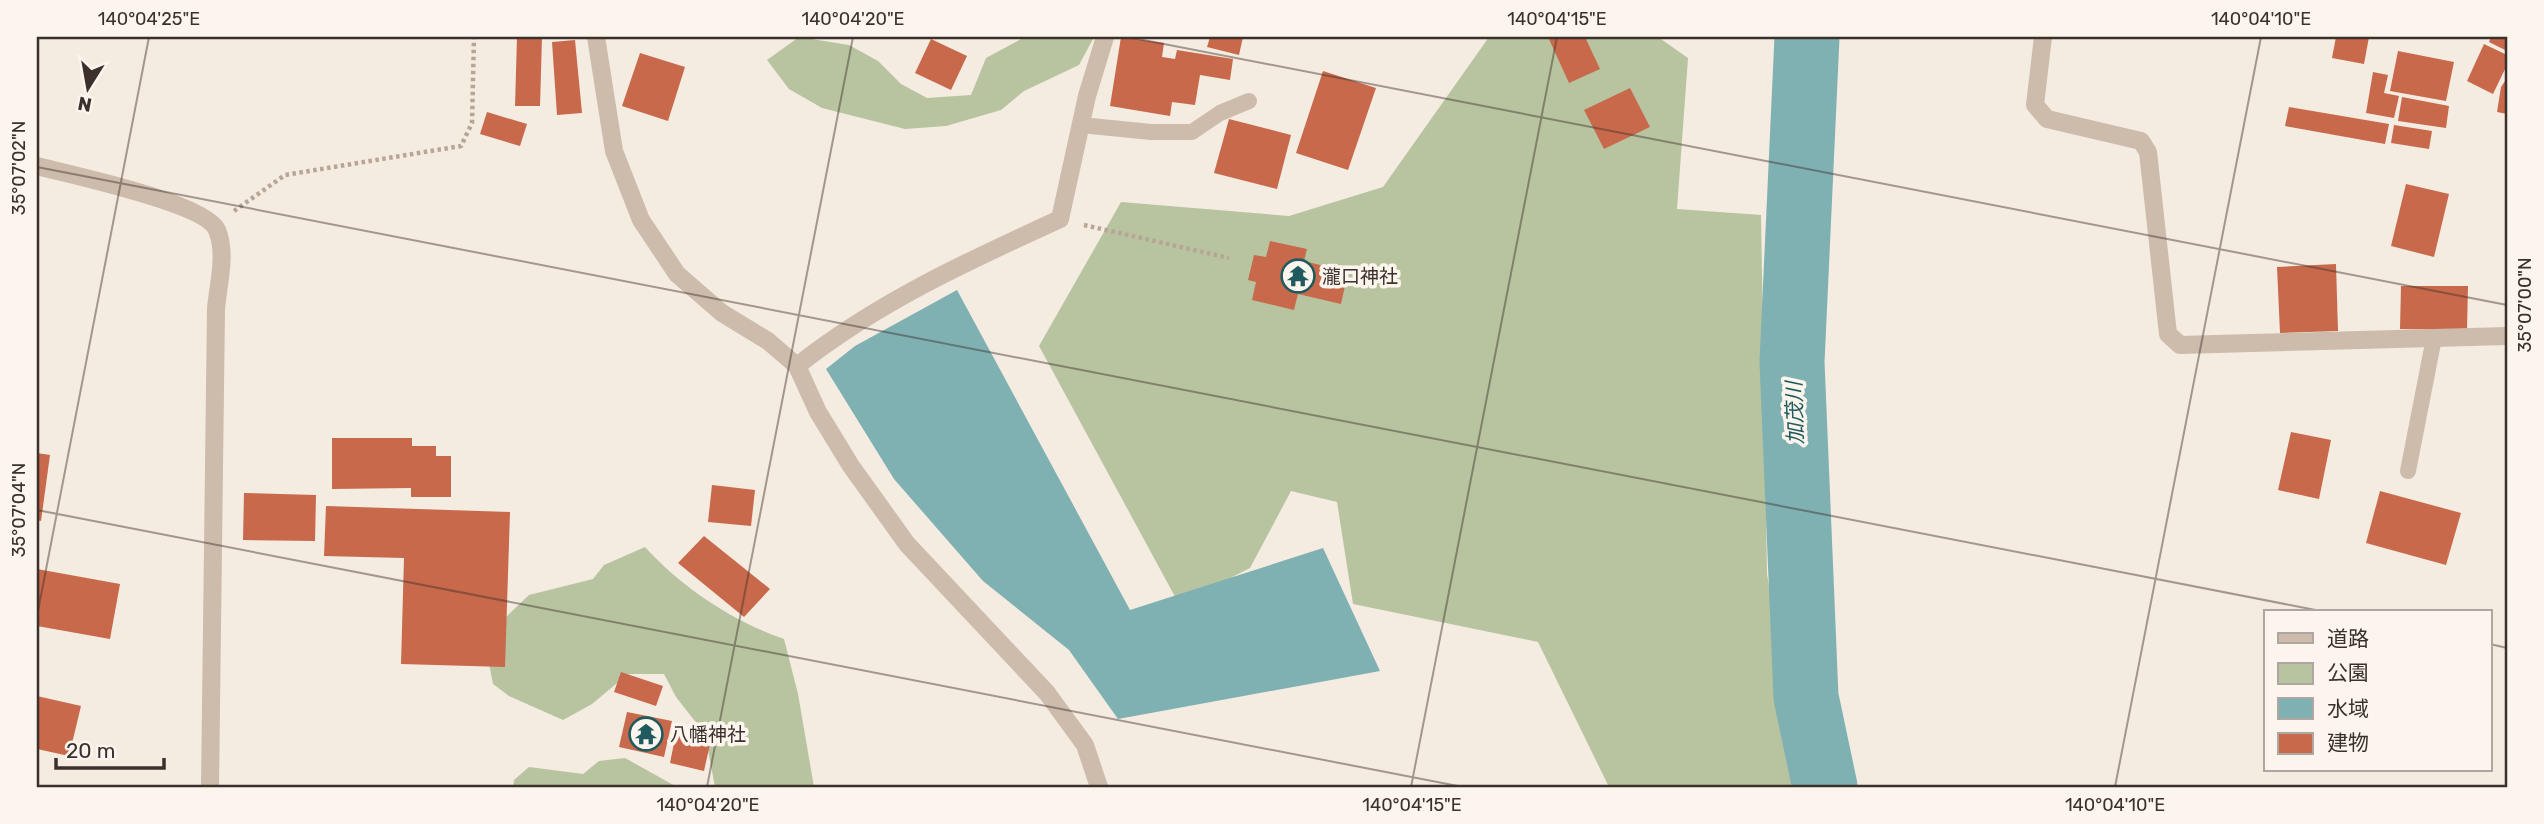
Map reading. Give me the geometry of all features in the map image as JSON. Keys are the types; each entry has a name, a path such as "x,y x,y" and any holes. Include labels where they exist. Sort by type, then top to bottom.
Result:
{"street":[{"path":"596,37 614,150 641,220 677,274 722,313 768,341 797,366 818,412 907,544 1047,693 1085,745 1099,787"},
{"path":"797,366 835,335 880,309 964,263 1060,219 1080,125 1105,37"},
{"path":"2043,37 2035,105 2047,119 2141,141 2148,152 2168,334 2180,345 2507,336"},
{"path":"37,166 130,188 205,217 216,226 222,246 216,309 210,787"}],"lane":[{"path":"1080,125 1151,132 1192,131 1220,113 1249,101"},
{"path":"2408,471 2434,338"}],"path":[{"path":"216,226 257,193 285,175 461,146 472,123 474,37"},
{"path":"1060,219 1228,258"}],"green space":[{"path":"799,37 849,45 878,61 901,84 927,98 971,95 986,58 1025,37 1094,37 1079,65 1024,91 1001,110 946,126 905,129 822,108 789,89 767,60"},
{"path":"1489,37 1658,37 1688,58 1677,209 1761,215 1767,574 1801,787 1609,787 1538,642 1353,604 1337,502 1291,491 1250,568 1179,604 1039,346 1121,202 1289,216 1383,187"},
{"path":"645,547 675,576 709,602 746,623 784,639 798,694 814,787 715,787 705,734 676,697 664,674 628,674 592,704 563,720 509,696 493,684 484,638 529,595 593,579 604,565"},
{"path":"625,758 677,787 513,787 514,780 529,767 583,774 599,761"}],"water":[{"path":"957,290 1130,610 1323,548 1380,671 1118,719 1069,650 983,581 894,479 826,369 855,346"}],"building":[{"path":"517,37 542,37 540,106 515,106"},
{"path":"1121,37 1164,43 1162,57 1175,59 1177,50 1233,59 1230,80 1200,75 1195,105 1172,102 1170,116 1110,106"},
{"path":"1210,37 1243,37 1239,55 1207,47"},
{"path":"1548,37 1585,37 1600,69 1569,83"},
{"path":"2336,37 2369,37 2364,64 2332,58"},
{"path":"2491,37 2507,37 2507,51 2489,42"},
{"path":"931,39 967,56 951,90 915,73"},
{"path":"575,40 582,113 557,115 552,42"},
{"path":"2484,44 2507,55 2507,65 2493,94 2467,81"},
{"path":"2398,51 2454,62 2446,101 2390,91"},
{"path":"640,53 685,67 668,121 622,106"},
{"path":"1323,71 1376,88 1348,170 1296,153"},
{"path":"2373,72 2388,75 2384,93 2399,96 2394,118 2366,113"},
{"path":"2507,78 2507,114 2497,112 2501,87"},
{"path":"1630,88 1650,127 1604,149 1584,110"},
{"path":"2402,97 2449,106 2446,128 2398,121"},
{"path":"2289,107 2389,124 2385,144 2285,126"},
{"path":"487,112 527,124 520,146 480,134"},
{"path":"1229,119 1291,135 1277,189 1214,173"},
{"path":"2394,125 2432,131 2429,149 2391,143"},
{"path":"2406,184 2449,194 2434,257 2391,246"},
{"name":"瀧口神社","path":"1270,241 1307,249 1304,261 1348,272 1341,304 1298,294 1294,310 1252,300 1256,282 1248,280 1254,255 1266,257"},
{"path":"2336,264 2338,331 2280,333 2277,267"},
{"path":"2401,286 2468,286 2467,330 2400,329"},
{"path":"2291,432 2331,440 2319,499 2278,490"},
{"path":"332,438 412,438 412,446 436,446 436,456 451,456 451,497 411,497 411,488 332,489"},
{"path":"37,453 50,455 41,521 37,520"},
{"path":"712,485 755,490 751,526 708,522"},
{"path":"2380,491 2461,513 2446,565 2366,543"},
{"path":"244,493 316,495 315,541 243,540"},
{"path":"326,506 510,512 505,667 401,664 404,558 324,556"},
{"path":"704,536 770,589 744,617 678,563"},
{"path":"37,569 120,584 110,639 37,626"},
{"path":"621,672 663,686 656,706 614,692"},
{"path":"37,696 81,706 69,756 37,749"},
{"name":"八幡神社","path":"627,712 672,721 664,757 619,747"},
{"path":"677,728 712,735 704,771 670,763"}],"waterway":[{"name":"加茂川","path":"1807,37 1792,362 1806,697 1825,787"}],"place":[{"name":"瀧口神社","path":"1298,276"},
{"name":"八幡神社","path":"646,734"}]}
